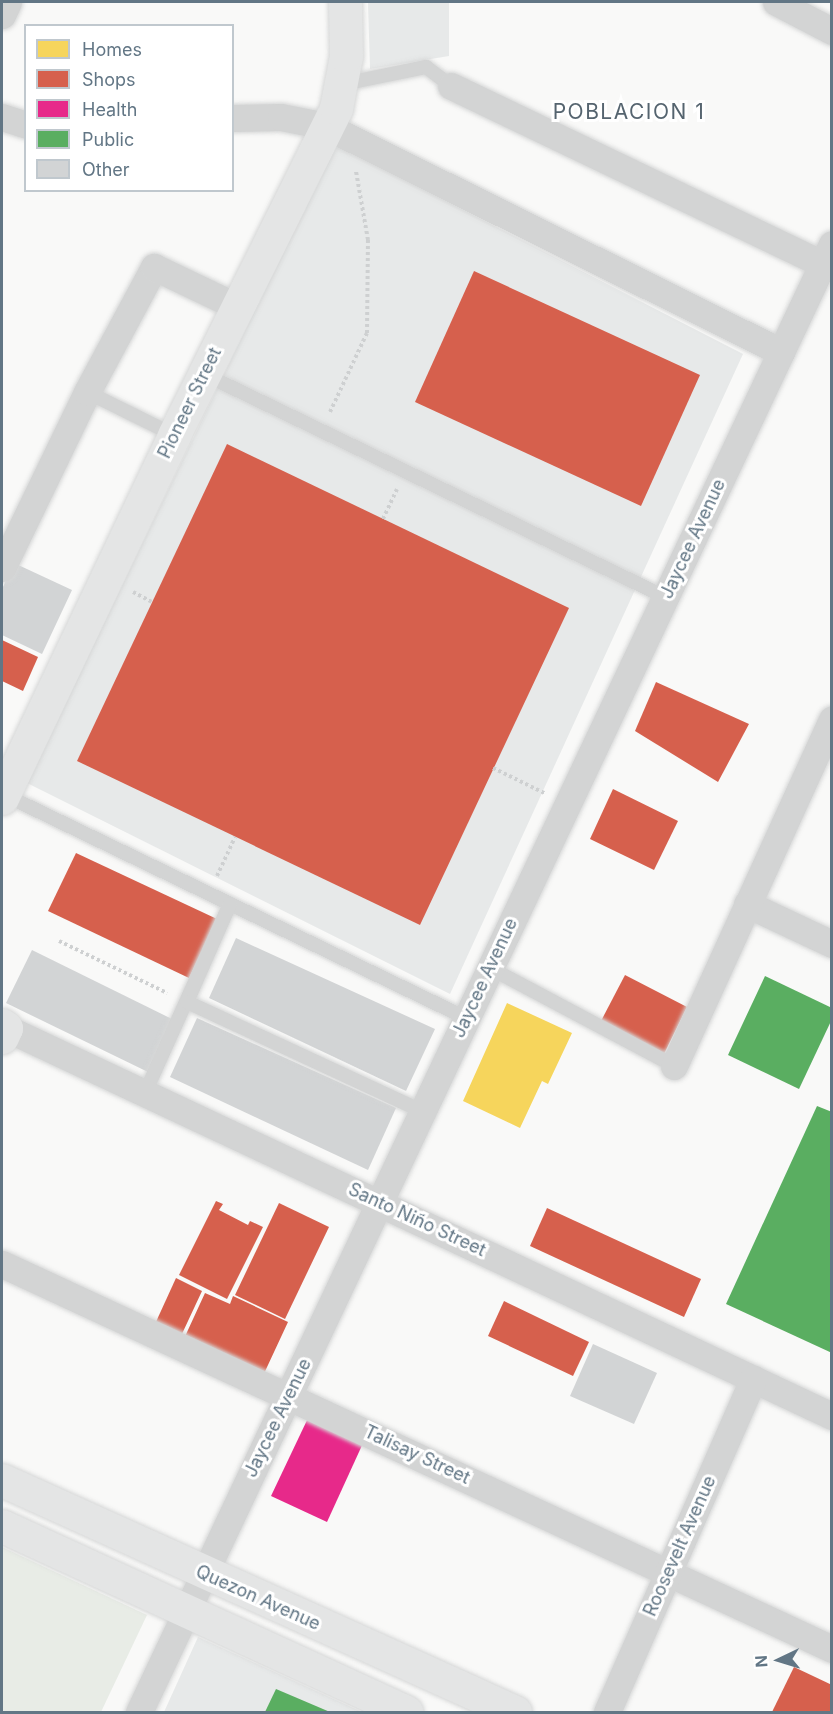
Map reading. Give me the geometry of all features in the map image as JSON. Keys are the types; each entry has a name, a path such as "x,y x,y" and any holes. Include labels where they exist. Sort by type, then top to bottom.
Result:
{"main road":[{"name":"Pioneer Street","path":"2,796 174,435 238,307 339,133 345,2"},
{"name":"Quezon Avenue","path":"2,1480 515,1713"},
{"path":"2,1526 187,1609 406,1713"}],"street":[{"path":"2,15 8,2"},
{"path":"776,2 831,31"},
{"path":"451,86 827,254"},
{"path":"2,117 24,124"},
{"path":"234,118 281,117 339,133 781,352"},
{"name":"Jaycee Avenue","path":"139,1713 203,1573 827,254"},
{"path":"2,568 87,392 154,267 238,307"},
{"path":"674,1066 831,719"},
{"path":"747,904 831,944"},
{"name":"Santo Niño Street","path":"3,1030 379,1202 831,1416"},
{"name":"Talisay Street","path":"2,1264 289,1395 831,1649"},
{"name":"Roosevelt Avenue","path":"607,1713 753,1379"}],"lane":[{"path":"343,84 426,67 451,86"},
{"path":"204,374 665,597"},
{"path":"87,392 174,435"},
{"path":"2,796 209,893 466,1018"},
{"path":"230,904 187,1002 422,1111"},
{"path":"145,1093 230,904"},
{"path":"490,968 674,1066"}],"path":[{"path":"320,431 367,333 368,240 339,133"},
{"path":"383,519 405,472"},
{"path":"493,768 567,804"},
{"path":"209,893 235,837"},
{"path":"59,941 187,1002"}],"shaded area":[{"path":"368,2 449,2 449,56 370,69"},
{"path":"335,144 743,354 450,994 27,783"},
{"path":"2,1547 147,1615 101,1712 2,1712"},
{"path":"198,1637 362,1712 164,1712"}],"building: Homes":[{"path":"507,1003 572,1033 548,1084 542,1081 520,1128 463,1101"}],"building: Shops":[{"path":"474,271 700,375 641,506 415,402"},
{"path":"227,444 569,608 420,925 77,761"},
{"path":"2,640 38,657 23,691 2,681"},
{"path":"656,682 749,724 718,782 635,731"},
{"path":"613,789 678,821 654,870 590,839"},
{"path":"76,853 217,919 189,978 48,911"},
{"path":"625,975 687,1007 664,1054 601,1021"},
{"path":"216,1201 223,1204 219,1210 248,1225 250,1221 263,1227 227,1299 179,1275"},
{"path":"279,1203 329,1227 285,1319 235,1295"},
{"path":"547,1208 701,1279 684,1317 530,1246"},
{"path":"176,1278 202,1291 181,1336 155,1324"},
{"path":"205,1293 230,1304 233,1296 288,1322 261,1380 182,1343"},
{"path":"504,1301 589,1342 573,1376 488,1336"},
{"path":"794,1667 832,1685 832,1712 772,1712"}],"building: Health":[{"path":"309,1416 364,1441 327,1522 271,1496"}],"building: Public":[{"path":"765,976 832,1008 832,1019 799,1089 728,1055"},
{"path":"817,1106 832,1112 832,1353 726,1304"},
{"path":"276,1689 330,1712 265,1712"}],"building: Other":[{"path":"14,563 72,590 42,654 2,635 2,589"},
{"path":"236,938 435,1029 406,1091 209,998"},
{"path":"32,950 174,1020 148,1072 6,1003"},
{"path":"197,1018 396,1108 368,1170 170,1077"},
{"path":"593,1344 657,1373 634,1424 570,1396"}],"district":[{"name":"POBLACION 1","path":"629,112"}]}
